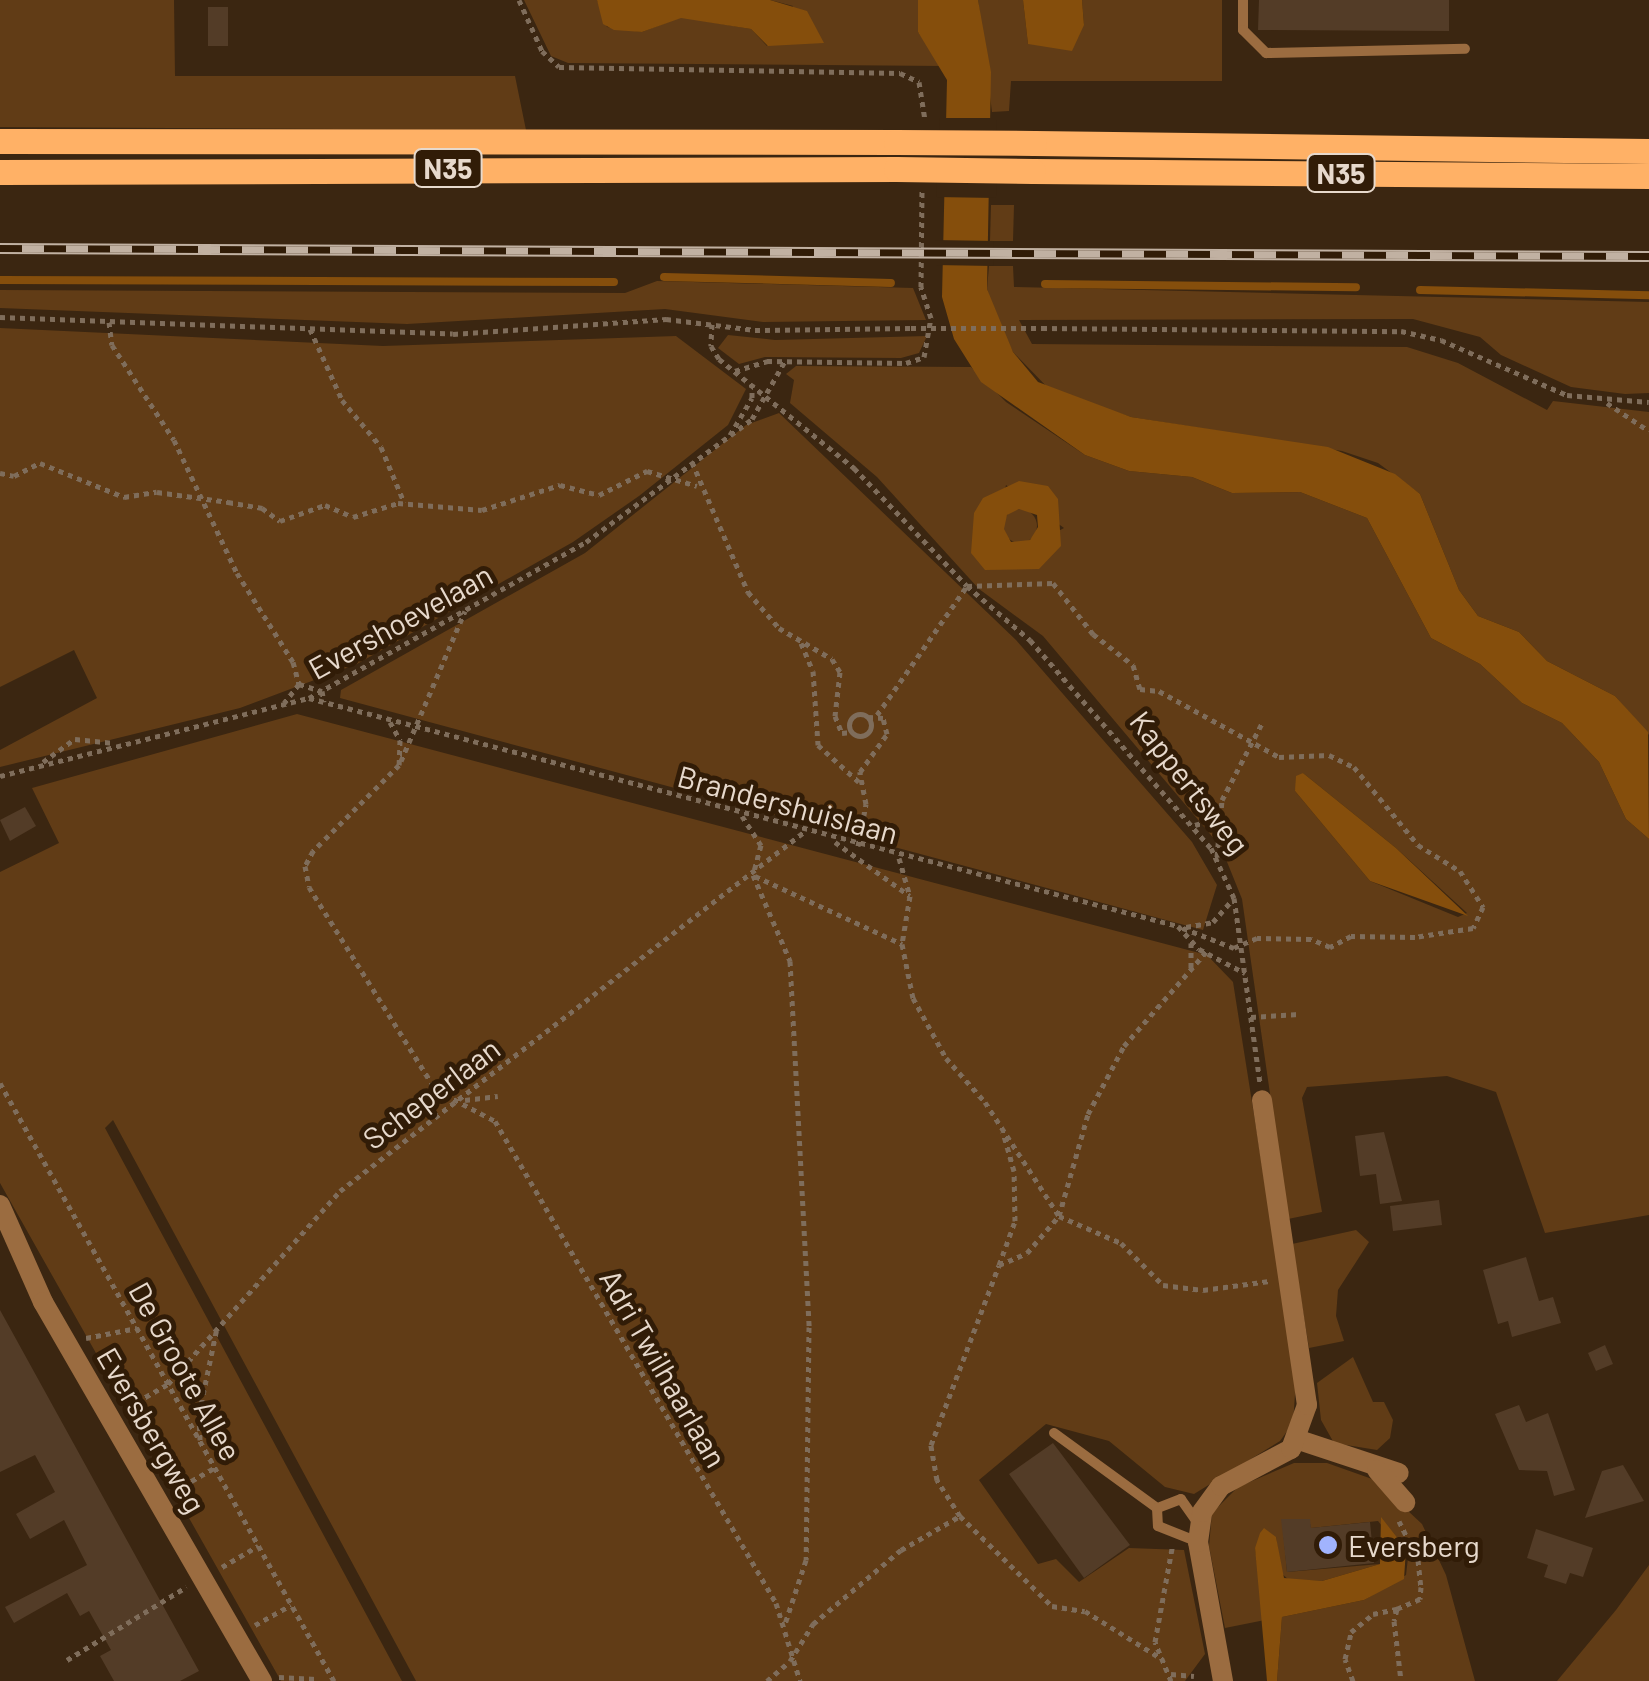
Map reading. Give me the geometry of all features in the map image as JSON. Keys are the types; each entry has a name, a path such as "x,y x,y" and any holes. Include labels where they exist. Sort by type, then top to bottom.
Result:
{"main road":[{"name":"N35","path":"0,141 896,142 1649,151"},
{"name":"N35","path":"0,172 896,169 1649,176"}],"street":[{"path":"1262,1100 1286,1278 1306,1381 1299,1440"},
{"name":"Eversbergweg","path":"0,1205 67,1342 260,1678"},
{"path":"1299,1440 1388,1472 1397,1505"},
{"path":"1222,1681 1192,1535 1221,1486 1299,1440"}],"lane":[{"path":"1243,0 1243,30 1266,53 1465,49"},
{"path":"1054,1433 1157,1508"},
{"path":"1157,1508 1181,1500 1192,1535"},
{"path":"1157,1508 1158,1526 1192,1535"}],"path":[{"path":"519,0 542,51 559,68 900,73 919,82 925,118"},
{"path":"735,371 786,360 906,363 924,357 931,318 921,287 922,202"},
{"path":"0,317 453,334 666,319 712,324 911,328 1401,332 1459,347 1538,386 1604,401 1649,402"},
{"path":"109,322 112,346 174,440 200,501 251,599 286,648 298,684"},
{"name":"Kappertsweg","path":"712,324 713,352 854,468 967,586 1054,664 1192,824 1218,860 1234,898 1262,1100"},
{"path":"310,329 342,400 381,447 398,498 405,502"},
{"path":"769,397 786,360"},
{"path":"730,435 752,398 752,384"},
{"name":"Evershoevelaan","path":"0,776 309,698 586,542 730,435 769,397"},
{"path":"1604,401 1649,431"},
{"path":"692,462 697,486 748,592 764,615 840,672 835,716 842,733 868,733 869,717"},
{"path":"0,473 14,476 40,463 124,497 157,492 262,508 280,521 326,505 354,517 405,502 482,510 560,485 600,495 638,472 674,477 697,486"},
{"path":"392,504 398,498"},
{"path":"851,732 853,716 877,715 967,586 1052,582 1093,634 1133,664 1140,689 1159,691 1250,739"},
{"name":"Adri Twilhaarlaan","path":"466,608 420,730 399,765 313,851 305,878 436,1090 495,1121 784,1624 790,1661 800,1681"},
{"path":"799,640 813,671 818,745 859,782"},
{"path":"298,684 322,691 326,704"},
{"path":"282,705 298,684"},
{"name":"Brandershuislaan","path":"309,698 833,840 1178,926 1234,948 1240,943 1311,939 1330,947 1351,936 1415,937 1473,928 1483,908 1460,872 1418,845 1354,768 1329,755 1279,757 1250,739"},
{"path":"858,846 866,804 859,782 862,767 886,740 885,722 877,715"},
{"path":"390,722 400,740 399,765"},
{"path":"1192,824 1210,825 1250,739 1262,724"},
{"path":"40,764 75,740 122,743"},
{"path":"1218,860 1219,812"},
{"path":"742,815 761,846 752,875 790,961 809,1326 806,1560 784,1624"},
{"name":"Scheperlaan","path":"112,1417 168,1384 222,1317 340,1190 804,832"},
{"path":"833,840 910,896"},
{"path":"897,856 907,870 910,896 902,944 913,998 946,1058 1001,1124 1059,1216 1121,1242 1163,1285 1203,1290 1286,1278"},
{"path":"752,875 902,944"},
{"path":"1178,926 1213,922 1234,898"},
{"path":"1178,926 1206,952 1245,973"},
{"path":"1188,936 1190,974"},
{"path":"999,1265 1027,1253 1059,1216 1094,1101 1129,1037 1206,952"},
{"path":"1251,1017 1299,1014"},
{"name":"De Groote Allee","path":"0,1084 334,1681"},
{"path":"457,1100 498,1096"},
{"path":"1001,1124 1014,1171 1015,1221 931,1446 937,1480 960,1516 1052,1606 1084,1611 1162,1659"},
{"path":"200,1442 209,1348 222,1317"},
{"path":"67,1342 136,1328"},
{"path":"158,1500 214,1468"},
{"path":"1354,1681 1346,1659 1351,1632 1374,1614 1420,1599 1420,1576 1397,1505"},
{"path":"767,1681 790,1661 806,1630 902,1550 960,1516"},
{"path":"1192,1535 1159,1594 1156,1642 1171,1678 1194,1676"},
{"path":"66,1660 258,1546"},
{"path":"235,1636 291,1605"},
{"path":"1397,1609 1393,1654 1400,1681"},
{"path":"260,1678 316,1680 329,1673"}],"shaded area":[{"path":"0,0 174,0 175,76 515,76 526,130 0,127"},
{"path":"524,0 597,0 607,27 642,32 681,17 751,29 767,46 793,6 770,0 918,0 918,32 944,66 568,63 551,56"},
{"path":"597,0 770,0 807,11 824,43 768,46 751,29 681,18 642,32 614,30 603,24"},
{"path":"918,0 978,0 991,72 987,289 1013,352 1038,382 1131,417 1328,447 1395,474 1420,494 1459,590 1478,616 1519,632 1547,661 1615,696 1648,732 1649,839 1626,819 1599,762 1562,723 1522,703 1480,664 1431,638 1367,518 1300,492 1232,493 1192,477 1129,471 1085,455 981,382 954,339 942,297 947,80 918,32"},
{"path":"978,0 1023,0 1028,44 1084,25 1082,0 1222,0 1222,81 1011,81 1009,111 992,112"},
{"path":"1023,0 1082,0 1084,25 1072,51 1028,44"},
{"path":"991,205 1014,205 1013,241 990,241"},
{"path":"989,266 1013,266 1014,287 1649,302 1649,393 1625,394 1571,387 1501,355 1480,337 1413,319 1019,320 1032,344 1407,347 1458,363 1547,410 1553,401 1649,412 1649,735 1615,696 1547,661 1519,632 1478,616 1459,590 1420,494 1378,463 1342,451 1131,417 1051,391 1013,352 996,321 987,289"},
{"path":"657,281 913,288 926,320 763,322 665,309 407,324 0,308 0,290 625,293"},
{"path":"0,328 383,346 676,336 746,389 728,425 639,496 573,542 357,664 240,708 0,767 0,750 97,698 74,650 0,687"},
{"path":"728,335 775,340 927,336 919,353 901,358 765,357 739,364 718,348"},
{"path":"796,366 971,367 1006,402 1085,455 1129,471 1192,477 1232,493 1300,492 1367,518 1431,638 1480,664 1522,703 1562,723 1599,762 1626,819 1649,839 1649,1215 1545,1233 1496,1092 1447,1076 1307,1087 1302,1098 1322,1212 1288,1219 1242,899 1221,847 1043,636 979,589 877,477 790,403 794,380 786,374","holes":["1006,485 1064,528 986,570","1303,773 1396,848 1467,913 1458,917 1370,881 1295,791"]},
{"path":"779,413 1016,640 1192,842 1217,885 1203,930 340,698 341,690 585,553 746,425"},
{"path":"1019,481 1048,486 1058,499 1061,546 1039,569 985,570 971,553 974,513 983,498","holes":["1019,509 1037,515 1038,527 1030,540 1011,542 1004,529 1007,515"]},
{"path":"1020,509 1032,514 1037,526 1032,538 1020,543 1008,538 1003,526 1008,514"},
{"path":"297,714 1207,955 1233,982 1296,1380 1293,1423 1280,1441 1194,1494 1165,1487 1109,1441 1046,1424 979,1480 1038,1564 1056,1559 1079,1582 1129,1548 1184,1550 1205,1654 1185,1681 416,1681 113,1120 105,1128 402,1681 281,1681 0,1183 0,872 59,843 32,788"},
{"path":"1303,773 1396,848 1468,916 1370,881 1295,791 1296,776"},
{"path":"1356,1230 1369,1242 1338,1290 1336,1316 1344,1341 1309,1348 1292,1244"},
{"path":"1353,1357 1373,1402 1384,1402 1393,1420 1390,1438 1377,1450 1334,1443 1321,1420 1317,1383"},
{"path":"1294,1463 1327,1463 1375,1480 1422,1524 1446,1575 1475,1681 1277,1681 1282,1617 1364,1600 1406,1575 1408,1558 1378,1521 1311,1528 1309,1519 1282,1519 1287,1572 1380,1564 1322,1581 1289,1580 1281,1573 1276,1537 1255,1548 1265,1620 1225,1628 1209,1546 1212,1513 1238,1487"},
{"path":"1381,1517 1406,1549 1404,1579 1364,1600 1282,1617 1277,1681 1267,1681 1255,1548 1260,1533 1264,1528 1276,1537 1284,1578 1322,1581 1380,1564"},
{"path":"1649,1565 1649,1681 1557,1681 1616,1610"}],"pier":[{"path":"940,118 997,118 996,198 936,197"},
{"path":"935,240 994,241 993,266 935,265"}],"building":[{"path":"1259,0 1449,0 1449,31 1258,30"},
{"path":"208,7 228,7 228,46 208,46"},
{"path":"25,807 36,826 10,841 0,820"},
{"path":"1384,1132 1402,1201 1380,1204 1376,1174 1360,1176 1355,1136"},
{"path":"1439,1200 1442,1225 1393,1231 1390,1206"},
{"path":"1526,1257 1539,1301 1553,1297 1561,1323 1512,1337 1508,1321 1498,1324 1483,1270"},
{"path":"0,1310 199,1671 180,1681 114,1681 100,1656 111,1650 89,1611 80,1616 67,1593 14,1623 5,1607 87,1565 64,1520 30,1539 16,1514 55,1492 35,1455 0,1472"},
{"path":"1605,1345 1613,1364 1596,1371 1588,1353"},
{"path":"1519,1405 1526,1422 1548,1413 1575,1490 1554,1496 1547,1471 1519,1470 1495,1414"},
{"path":"1053,1443 1130,1545 1084,1578 1009,1474"},
{"path":"1623,1465 1644,1501 1585,1518 1602,1471"},
{"name":"Eversberg","path":"1281,1519 1310,1519 1311,1528 1370,1522 1374,1563 1287,1572"},
{"path":"1536,1529 1593,1548 1583,1577 1570,1573 1566,1584 1544,1577 1548,1565 1527,1558"}],"waterway":[{"path":"664,277 891,283"},
{"path":"0,280 614,282"},
{"path":"1045,284 1356,287"},
{"path":"1420,290 1649,295"}],"railway":[{"path":"0,248 1649,256"}],"place":[{"name":"Eversberg","path":"1328,1545"}]}
